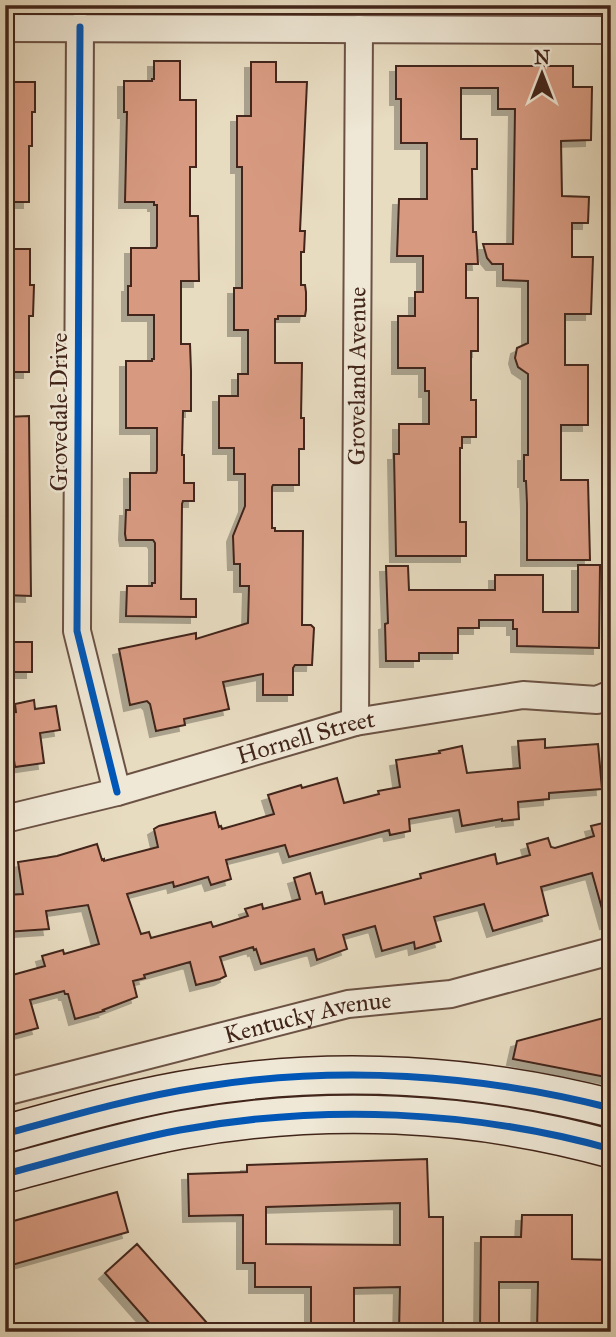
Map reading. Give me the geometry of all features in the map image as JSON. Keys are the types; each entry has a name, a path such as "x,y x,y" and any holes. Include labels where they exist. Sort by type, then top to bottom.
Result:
{"main road":[{"path":"5,1134 163,1093 283,1077 427,1077 503,1086 611,1108"},
{"path":"5,1174 180,1130 268,1118 306,1116 402,1115 481,1123 547,1133 611,1149"}],"street":[{"name":"Grovedale Drive","path":"80,27 77,631 117,792"},
{"path":"5,28 611,30"},
{"name":"Groveland Avenue","path":"355,722 359,29"},
{"name":"Hornell Street","path":"5,819 117,792 355,722 523,695 597,700 611,694"},
{"name":"Kentucky Avenue","path":"5,1093 348,1004 452,994 611,951"}],"building":[{"path":"154,61 180,61 180,100 196,100 196,167 190,167 190,216 198,216 199,281 181,281 181,344 190,344 191,371 191,411 183,411 182,455 184,483 194,483 194,501 183,501 182,504 181,599 196,599 196,617 126,616 127,586 152,586 152,583 155,583 155,543 153,540 126,540 125,534 126,510 130,510 130,473 156,473 157,470 157,428 126,428 126,361 154,359 154,315 128,315 128,286 131,286 131,248 157,246 157,205 154,205 154,202 125,202 127,112 124,112 124,81 152,81"},
{"path":"251,62 276,62 276,82 307,82 300,231 305,231 304,252 301,252 301,285 305,285 306,310 305,316 278,316 278,319 275,319 275,363 302,363 301,418 304,418 304,449 299,449 299,485 272,487 272,528 275,528 275,531 303,531 302,625 311,625 314,628 312,665 295,665 293,668 293,695 263,695 263,674 223,682 229,709 184,719 185,725 156,731 147,701 130,705 119,649 196,633 196,639 248,623 249,586 240,586 240,564 234,564 233,536 245,506 245,474 234,474 234,448 219,448 219,396 238,396 238,374 248,374 248,330 234,330 234,288 242,288 242,167 237,167 237,116 251,116"},
{"path":"396,66 573,66 573,87 592,87 591,140 561,141 562,196 589,197 588,223 572,223 572,257 593,257 591,314 565,314 565,365 588,365 588,425 561,425 561,480 588,480 590,560 527,560 524,455 528,455 528,374 518,367 515,358 517,348 528,343 528,281 503,280 503,264 492,264 483,244 513,244 515,109 498,109 498,88 461,88 461,139 477,139 477,169 472,169 473,232 476,232 478,264 466,264 466,298 478,298 478,351 471,351 471,400 476,400 476,437 462,437 460,448 460,522 466,522 466,556 396,556 394,454 399,454 399,424 429,424 429,391 425,391 425,368 398,368 398,316 415,316 415,292 423,292 423,256 397,256 399,199 427,199 427,143 401,143 401,99 396,99"},
{"path":"5,82 35,82 32,146 29,146 29,202 5,202"},
{"path":"5,249 30,249 30,285 34,285 33,316 29,316 29,372 5,372"},
{"path":"29,416 31,596 5,595 5,417"},
{"path":"578,565 600,565 599,648 517,646 517,629 513,629 513,620 479,620 479,628 458,628 458,653 419,653 419,661 386,661 386,566 408,566 409,590 495,590 495,575 543,575 543,612 578,612"},
{"path":"5,642 32,642 32,672 5,672"},
{"path":"34,700 35,709 56,706 60,730 40,733 44,763 15,767 7,713 16,712 15,704"},
{"path":"545,739 545,748 598,744 602,789 549,793 549,799 518,802 519,819 462,826 459,810 409,819 410,831 390,835 389,830 289,857 285,845 226,860 231,879 211,885 208,877 174,887 173,882 127,894 141,934 149,932 151,938 211,922 213,927 248,916 245,909 262,904 263,909 300,899 294,878 310,873 316,894 322,892 325,904 421,878 420,874 495,854 497,864 530,855 527,844 548,838 551,847 555,848 594,836 591,826 611,821 611,922 606,923 592,873 541,887 548,915 493,931 484,904 434,917 441,941 415,949 414,942 382,951 375,926 343,935 347,949 317,960 314,949 261,964 253,947 220,957 226,976 220,979 196,985 190,962 144,975 145,978 133,981 137,997 104,1011 75,1019 68,994 64,991 30,1000 38,1028 5,1037 5,977 45,966 42,956 63,950 64,954 99,944 88,905 46,911 49,929 5,932 5,895 23,894 18,862 57,856 97,844 104,861 158,847 154,829 159,826 215,812 222,829 274,814 268,795 337,778 344,803 379,794 378,791 400,787 396,760 440,753 439,751 462,746 467,773 520,768 518,741"},
{"path":"611,1016 611,1078 513,1059 517,1041"},
{"path":"427,1159 429,1217 443,1217 443,1332 399,1332 400,1287 354,1288 354,1332 311,1332 311,1287 255,1287 255,1263 243,1263 243,1215 189,1216 188,1174 247,1172 247,1165","holes":["400,1203 400,1245 266,1244 266,1207"]},
{"path":"117,1192 128,1232 5,1267 5,1235 13,1233 10,1222"},
{"path":"522,1215 572,1215 572,1259 611,1260 611,1332 537,1332 538,1282 499,1282 499,1332 480,1332 481,1237 521,1237"},
{"path":"137,1244 215,1332 157,1332 105,1273"}],"cycle path":[{"path":"80,27 77,631 117,792"},
{"path":"5,1134 103,1107 176,1091 304,1076 407,1076 459,1081 561,1096 611,1108"},
{"path":"5,1174 180,1130 233,1122 342,1114 451,1119 505,1126 611,1149"}]}
